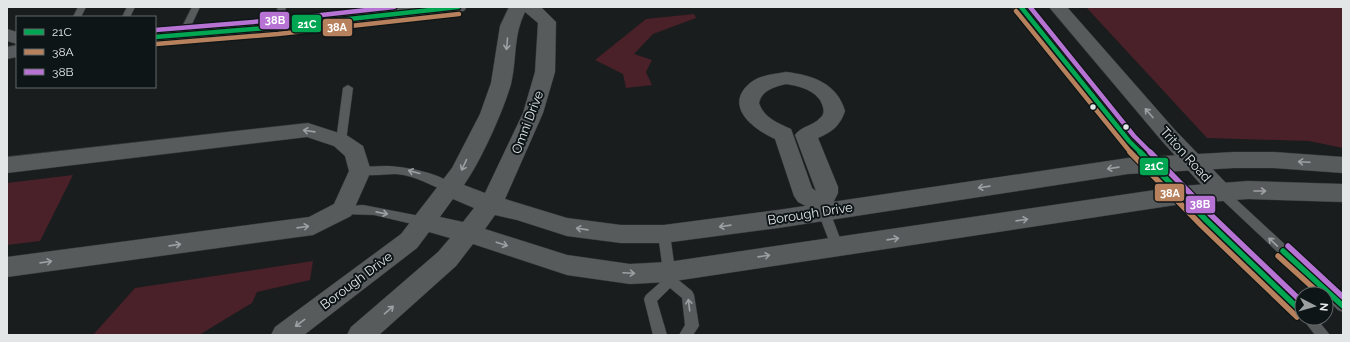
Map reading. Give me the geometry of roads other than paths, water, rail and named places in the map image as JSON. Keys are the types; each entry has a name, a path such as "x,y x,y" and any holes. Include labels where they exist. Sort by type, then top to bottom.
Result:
{"street":[{"path":"156,37 277,27 458,7"},
{"path":"518,7 509,26 501,83 490,114 460,173 436,206 468,233 568,265 630,274 669,277 837,246 1182,195 1255,190 1343,193"},
{"name":"Omni Drive","path":"468,233 490,205 503,181 534,113 545,72 547,22 530,7"},
{"path":"1021,7 1124,135 1182,195"},
{"name":"Triton Road","path":"1058,7 1221,192"},
{"path":"786,78 806,81 825,91 831,99 834,107 833,115 829,122 822,129 806,135 827,187 827,193 822,208 806,196 802,190 784,134 770,130 759,123 751,112 749,105 754,91 768,80 786,78"},
{"path":"7,165 308,130 341,141 355,152 360,171 343,210 313,226 7,267"},
{"name":"Borough Drive","path":"284,335 409,241 436,206 490,205 518,211 567,227 621,234 664,234 822,208 1128,166 1274,160 1343,165"},
{"path":"360,335 447,259 468,233"}],"lane":[{"path":"77,16 82,7"},
{"path":"126,16 131,7"},
{"path":"183,35 196,7"},
{"path":"277,27 282,7"},
{"path":"341,141 348,88"},
{"path":"343,210 436,206 430,177 409,171 360,171"},
{"name":"Triton Road","path":"1221,192 1343,306"},
{"path":"1182,195 1294,304"},
{"path":"822,208 837,246"},
{"path":"664,234 669,277 688,295 692,326 686,335"},
{"path":"660,335 650,299 669,277"},
{"path":"1315,326 1323,335"},
{"path":"1318,326 1328,335"}]}
